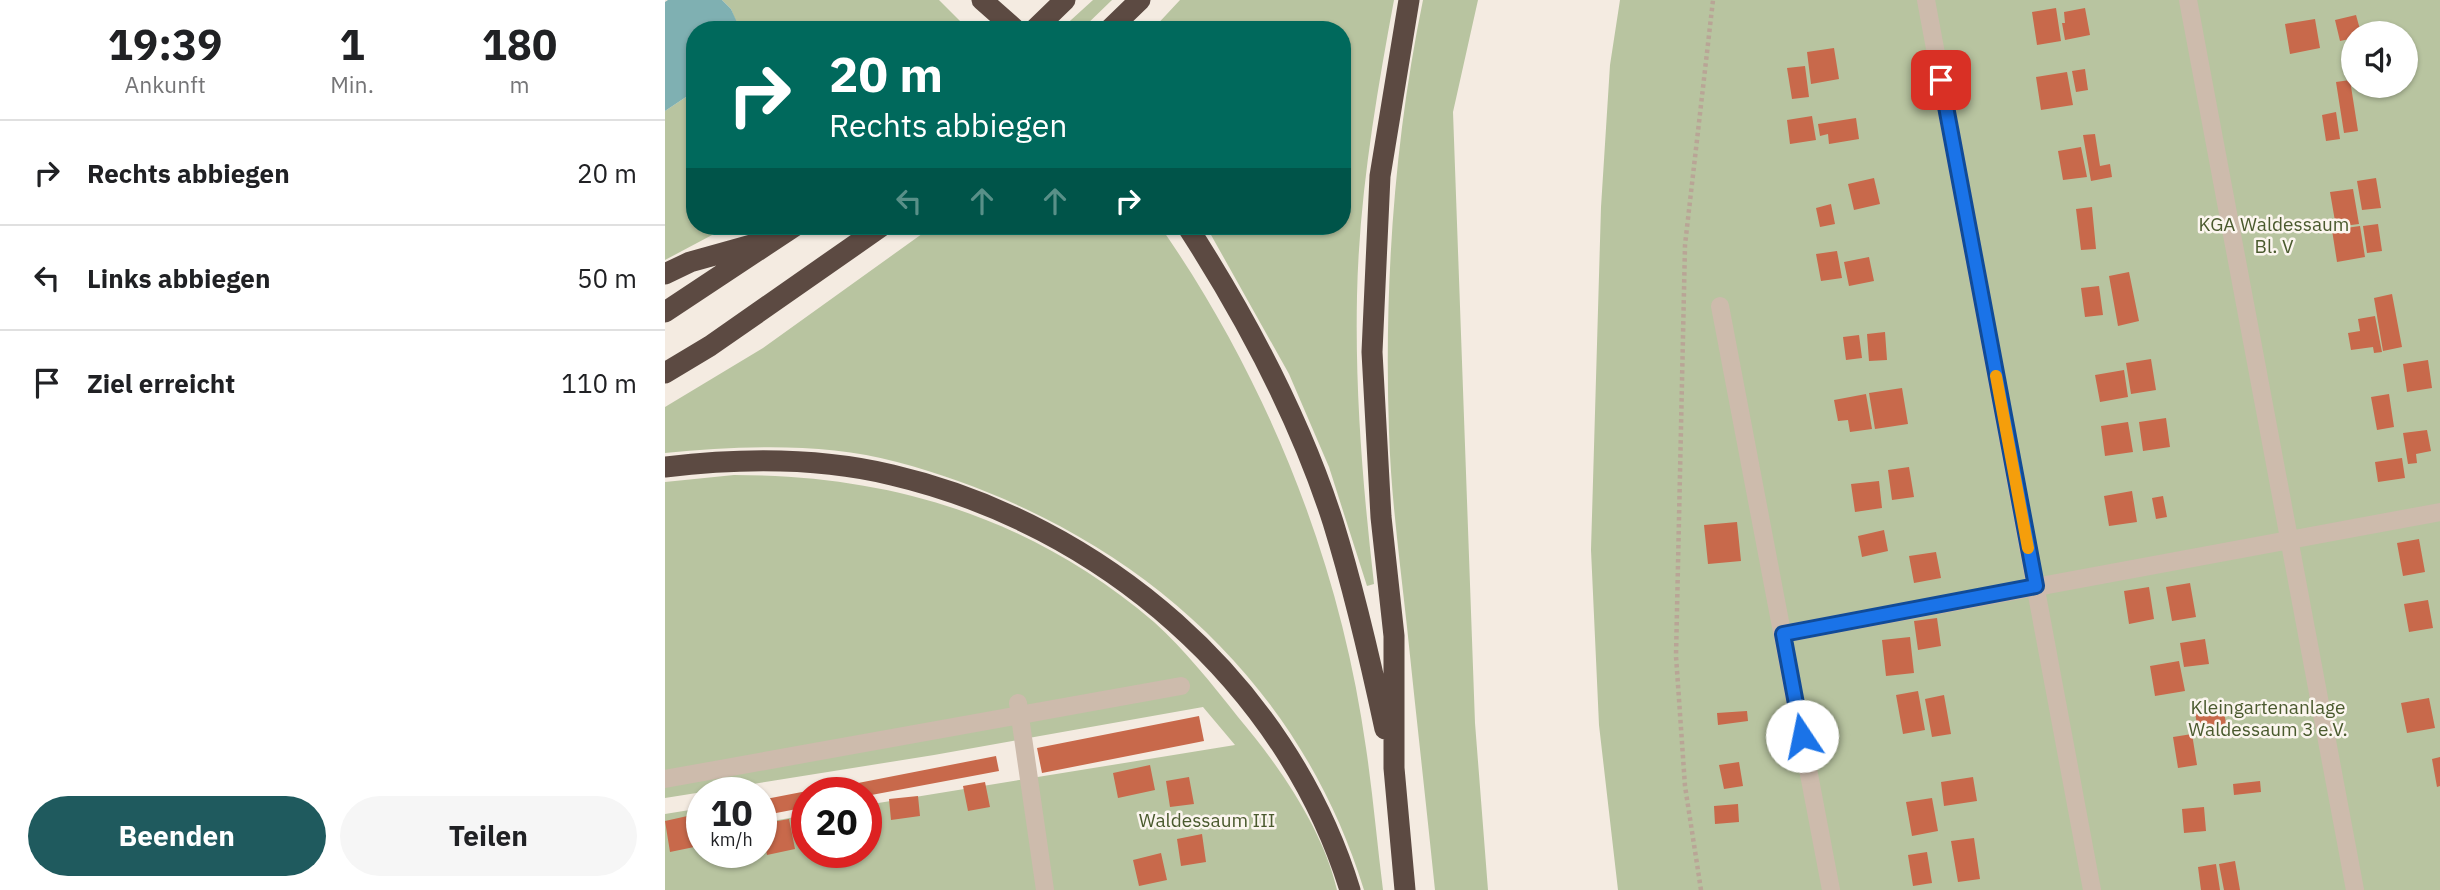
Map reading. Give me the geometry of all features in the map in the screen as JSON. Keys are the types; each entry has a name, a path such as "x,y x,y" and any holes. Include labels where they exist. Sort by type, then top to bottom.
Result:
{"highway":[{"path":"982,0 1006,21"},
{"path":"1043,21 1065,0"},
{"path":"1118,21 1140,0"},
{"path":"1405,890 1394,768 1394,636 1376,454 1372,352 1380,176 1409,0"},
{"path":"665,312 782,235"},
{"path":"665,373 721,338 869,235"},
{"path":"1192,235 1256,339 1311,462 1333,522 1363,630 1394,768"},
{"path":"665,274 690,262 777,238"},
{"path":"665,467 709,462 767,461 830,464 890,474 948,490 1012,516 1073,547 1122,579 1170,617 1210,656 1248,700 1280,744 1307,790 1342,866 1350,890"}],"lane":[{"path":"1926,0 2092,890"},
{"path":"2188,0 2355,890"},
{"path":"1720,306 1831,890"},
{"path":"1783,634 2440,512"},
{"path":"665,779 1019,710 1181,686"},
{"path":"1019,710 1045,890"}],"path":[{"path":"1700,890 1685,786 1676,656 1685,245 1713,0"}],"green space":[{"path":"722,0 939,0 960,21 736,21 731,9"},
{"path":"1093,0 1112,0 1090,21 1070,21"},
{"path":"1180,0 1394,0 1375,110 1358,259 1357,368 1366,512 1374,584 1367,586 1329,467 1289,374 1211,235 1351,235 1351,21 1160,21"},
{"path":"1423,0 1478,0 1453,112 1475,723 1488,890 1435,890 1392,481 1388,324 1393,215 1405,107"},
{"path":"1620,0 2440,0 2440,890 1618,890 1599,725 1591,550 1601,207 1610,65"},
{"path":"686,97 686,235 712,235 665,260 665,111"},
{"path":"920,235 1166,235 1234,346 1293,475 1318,541 1354,678 1383,890 1364,890 1333,810 1293,738 1244,673 1187,615 1124,565 1053,523 977,488 897,462 840,451 782,447 665,453 665,407 763,348"},
{"name":"Waldessaum III","path":"734,475 850,483 905,494 958,510 1009,530 1059,555 1107,586 1154,622 1208,680 1268,755 1297,798 1321,844 1337,890 665,890 665,814 686,811 686,868 777,868 777,820 791,818 791,868 882,868 882,802 1235,745 1203,707 777,780 777,777 686,777 686,795 665,798 665,482"}],"water":[{"path":"722,0 731,9 736,21 686,21 686,97 665,111 665,2"}],"building":[{"path":"2056,8 2061,41 2037,45 2032,12"},
{"path":"2085,8 2090,35 2065,40 2062,23 2065,23 2064,12"},
{"path":"2356,15 2358,21 2341,21 2340,41 2335,20"},
{"path":"2315,19 2320,48 2290,54 2285,24"},
{"path":"1834,48 1839,79 1811,84 1807,52"},
{"path":"1805,66 1809,97 1792,99 1787,68"},
{"path":"2085,69 2088,90 2076,92 2072,71"},
{"path":"2067,72 2073,105 2041,110 2036,77"},
{"path":"2341,81 2341,98 2353,98 2358,131 2344,133 2336,82"},
{"path":"2336,112 2340,139 2326,141 2322,115"},
{"path":"1812,116 1816,140 1790,144 1787,120"},
{"path":"1856,118 1859,139 1829,144 1828,134 1820,136 1818,124"},
{"path":"2095,134 2100,166 2110,164 2112,177 2091,181 2083,135"},
{"path":"2081,147 2087,177 2063,180 2058,151"},
{"path":"1874,178 1880,204 1854,210 1848,184"},
{"path":"2376,178 2381,208 2362,210 2357,181"},
{"path":"2353,189 2359,224 2336,227 2330,192"},
{"path":"1831,204 1835,224 1820,227 1816,208"},
{"path":"2092,207 2096,249 2081,250 2076,209"},
{"path":"2378,224 2382,251 2367,253 2363,226"},
{"path":"2360,226 2365,257 2337,262 2332,230"},
{"path":"1837,251 1842,278 1821,281 1816,254"},
{"path":"1869,257 1874,281 1849,286 1844,262"},
{"path":"2129,272 2139,321 2118,326 2109,276"},
{"path":"2099,286 2103,315 2085,317 2081,288"},
{"path":"2392,294 2402,347 2383,351 2374,298"},
{"path":"2375,316 2382,352 2374,353 2373,347 2351,350 2348,333 2360,331 2358,319"},
{"path":"1885,332 1887,360 1869,361 1867,334"},
{"path":"1859,335 1862,358 1846,360 1843,337"},
{"path":"2151,359 2156,390 2131,394 2126,363"},
{"path":"2428,360 2432,388 2407,392 2403,364"},
{"path":"2124,370 2128,397 2100,402 2095,375"},
{"path":"1902,388 1908,424 1875,429 1869,393"},
{"path":"1866,394 1872,429 1850,432 1848,420 1838,421 1834,400"},
{"path":"2389,394 2394,427 2377,430 2371,397"},
{"path":"2166,418 2170,447 2143,451 2139,422"},
{"path":"2128,422 2133,452 2105,456 2101,426"},
{"path":"2427,430 2431,451 2416,454 2417,463 2408,464 2403,433"},
{"path":"2402,458 2405,478 2378,482 2375,462"},
{"path":"1909,467 1914,497 1892,500 1888,470"},
{"path":"1879,481 1882,508 1855,512 1851,484"},
{"path":"2132,491 2137,522 2109,526 2104,496"},
{"path":"2163,496 2167,517 2156,519 2152,498"},
{"path":"1737,522 1741,561 1708,564 1704,525"},
{"path":"1884,530 1888,551 1862,557 1858,536"},
{"path":"2419,539 2425,572 2403,576 2397,543"},
{"path":"1936,552 1941,578 1914,583 1909,556"},
{"path":"2190,583 2196,617 2172,621 2166,587"},
{"path":"2149,587 2154,619 2129,624 2124,591"},
{"path":"2428,600 2433,628 2409,632 2404,604"},
{"path":"1937,618 1941,646 1918,650 1914,621"},
{"path":"1910,637 1914,673 1886,676 1882,640"},
{"path":"2205,639 2209,664 2184,667 2180,643"},
{"path":"2179,661 2185,691 2155,696 2150,666"},
{"path":"1918,691 1925,730 1903,734 1896,695"},
{"path":"1944,695 1951,734 1932,737 1925,699"},
{"path":"2429,698 2435,728 2407,733 2401,703"},
{"path":"2223,707 2228,734 2199,738 2195,712"},
{"path":"1747,711 1748,721 1718,725 1717,713"},
{"path":"1199,716 1204,741 1042,773 1037,748"},
{"path":"2192,734 2197,765 2178,768 2173,737"},
{"path":"996,756 999,771 882,793 882,778"},
{"path":"2440,757 2440,786 2437,787 2432,759"},
{"path":"1739,762 1743,786 1724,789 1719,765"},
{"path":"1150,765 1155,790 1118,798 1113,773"},
{"path":"1189,777 1194,804 1170,807 1166,781"},
{"path":"1973,777 1977,801 1944,806 1941,782"},
{"path":"2260,781 2261,792 2234,795 2233,784"},
{"path":"985,782 990,807 968,811 963,786"},
{"path":"791,794 791,810 777,813 777,797"},
{"path":"918,796 920,816 891,820 889,799"},
{"path":"1932,798 1938,831 1912,836 1906,802"},
{"path":"1738,804 1739,822 1715,824 1714,806"},
{"path":"2204,807 2206,831 2184,833 2182,809"},
{"path":"686,816 686,849 670,852 665,821"},
{"path":"789,819 791,850 777,853 777,821"},
{"path":"1202,834 1206,862 1181,866 1177,839"},
{"path":"1974,838 1980,879 1958,882 1951,841"},
{"path":"1927,852 1932,883 1913,886 1908,855"},
{"path":"1161,853 1167,880 1139,886 1133,860"},
{"path":"2235,861 2240,890 2224,890 2219,864"},
{"path":"2216,864 2220,890 2201,890 2198,867"}],"slow traffic":[{"path":"1996,376 2028,548"}],"route":[{"path":"1802,736 1783,634 2036,586 1941,80"}],"park label":[{"name":"KGA Waldessaum Bl. V","path":"2274,235"},
{"name":"Kleingartenanlage Waldessaum 3 e.V.","path":"2268,718"}]}
